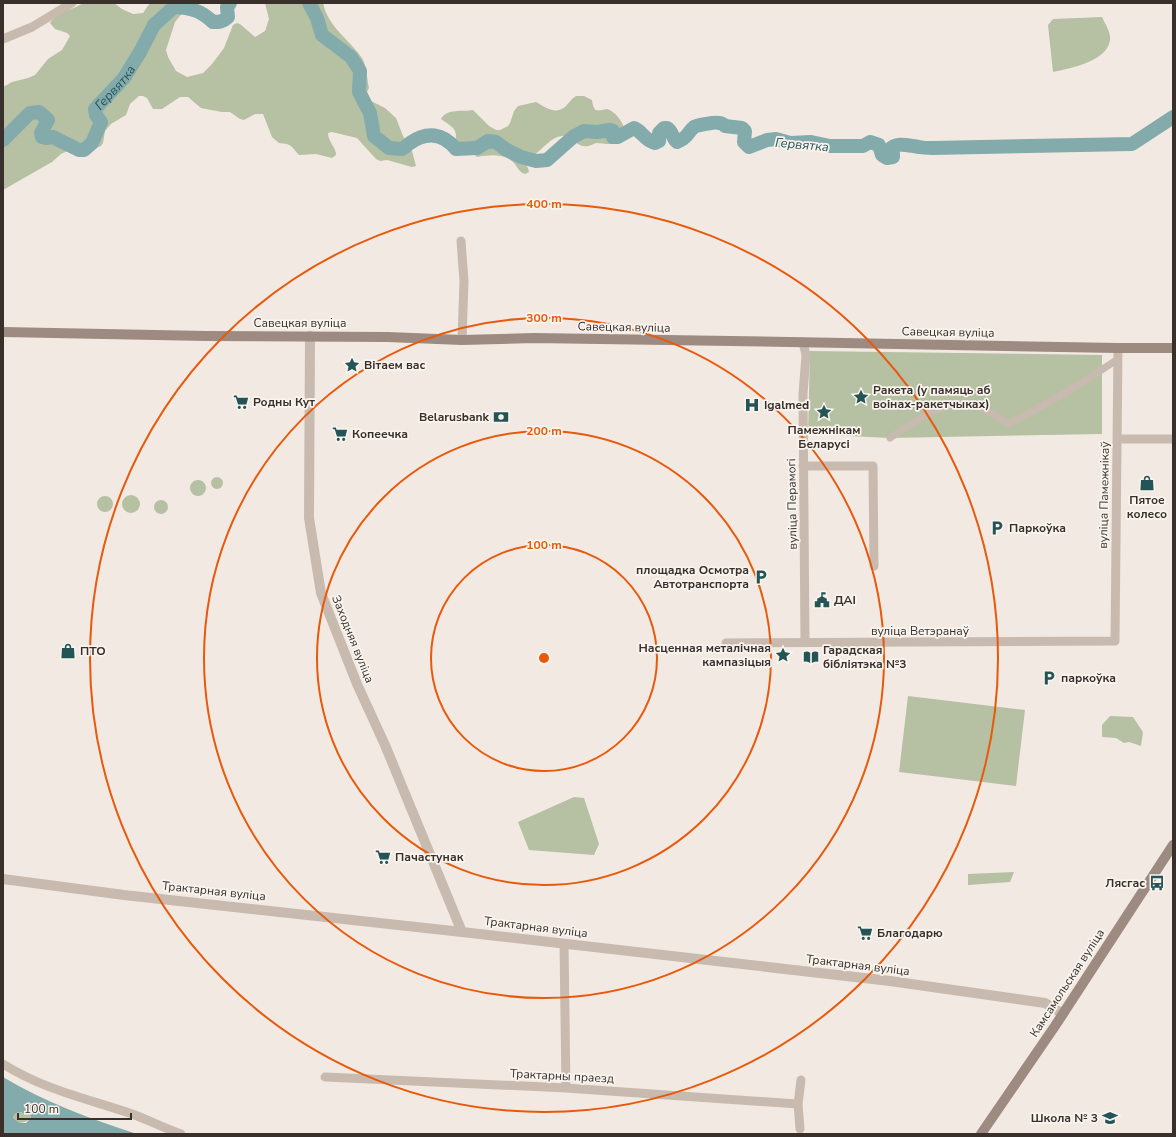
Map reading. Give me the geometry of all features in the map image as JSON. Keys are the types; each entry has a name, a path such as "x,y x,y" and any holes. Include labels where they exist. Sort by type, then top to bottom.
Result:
{"main road":[{"name":"Савецкая вуліца","path":"3,332 206,336 310,336 462,340 534,338 804,342 1118,353 1173,348"},
{"name":"Камсамольская вуліца","path":"981,1134 1063,1014 1173,845"}],"street":[{"path":"3,39 32,28 72,3"},
{"path":"461,241 464,281 462,340"},
{"name":"Заходняя вуліца","path":"310,336 310,518 321,593 357,684 385,745 462,932"},
{"name":"вуліца Перамогі","path":"804,342 806,355 803,394 805,642"},
{"path":"890,438 921,418 953,404 971,404 992,413 1009,424 1087,380 1118,353"},
{"name":"вуліца Памежнікаў","path":"1114,641 1118,353"},
{"path":"1117,439 1173,439"},
{"path":"803,466 873,466 874,566"},
{"name":"вуліца Ветэранаў","path":"726,643 1114,641"},
{"name":"Трактарная вуліца","path":"3,879 124,895 890,981 1046,1003 1063,1014"},
{"path":"564,944 566,1088"},
{"path":"3,1064 23,1076 61,1092 136,1116 181,1134"},
{"name":"Трактарны праезд","path":"325,1077 566,1088 798,1104"},
{"path":"800,1129 798,1104 801,1080"}],"green space":[{"path":"83,3 114,3 133,14 143,13 150,3 187,3 188,6 175,22 166,50 168,57 176,71 187,77 203,73 212,64 224,48 233,25 237,23 240,24 255,37 265,31 269,19 265,3 323,3 329,19 364,61 369,88 367,92 371,101 385,108 396,118 403,136 412,151 416,166 412,167 387,160 380,161 376,159 357,138 332,132 328,133 328,136 335,149 336,155 332,158 316,154 299,155 291,146 279,143 272,137 263,114 255,114 244,120 230,112 201,108 188,97 180,97 162,109 153,109 147,98 139,96 130,104 126,115 111,124 105,131 101,146 93,149 76,147 61,154 52,162 3,190 3,87 12,82 35,75 48,59 62,50 70,36 67,33 55,29 50,23 61,13"},
{"path":"1102,17 1109,31 1110,40 1107,48 1102,54 1087,63 1053,72 1048,25 1053,19"},
{"path":"576,96 584,96 592,100 596,110 610,110 620,119 624,128 619,139 617,142 610,144 596,143 589,146 584,146 567,136 562,136 551,141 534,155 520,151 519,155 529,172 525,174 520,171 514,163 502,156 492,155 477,157 473,153 456,146 456,136 454,130 441,119 447,113 473,110 489,126 496,130 500,130 508,126 514,111 518,106 536,102 546,108 558,110 565,107"},
{"path":"810,351 1102,355 1102,434 890,438 808,434"},
{"path":"217,477 221,479 223,483 221,487 217,489 213,487 211,483 213,479"},
{"path":"198,480 205,485 206,488 201,495 198,496 191,491 190,488 195,481"},
{"path":"131,495 137,498 140,504 137,510 131,513 125,510 122,504 125,498"},
{"path":"105,496 111,498 113,504 111,510 105,512 99,510 97,504 99,498"},
{"path":"161,500 166,502 168,507 166,512 161,514 156,512 154,507 156,502"},
{"path":"908,696 1025,710 1016,786 899,772"},
{"path":"1110,716 1133,717 1143,732 1141,746 1129,742 1124,743 1116,738 1102,737 1102,725"},
{"path":"574,797 584,798 599,844 594,855 529,850 518,822"},
{"path":"1014,872 1010,882 968,885 968,874"},
{"path":"18,1112 29,1114 31,1117 25,1122 16,1121 13,1117"}],"water":[{"path":"3,1077 51,1102 137,1134 3,1134","holes":["18,1112 29,1114 31,1117 26,1123 18,1122 13,1117"]}],"waterway":[{"name":"Гервятка","path":"3,140 30,113 39,112 48,120 41,133 42,137 53,137 79,150 84,150 92,143 101,122 96,115 95,109 124,78 154,25 174,7 195,10 213,22 221,21 228,17 227,7 230,3"},
{"name":"Гервятка","path":"309,3 317,18 322,35 351,57 360,71 359,92 370,113 374,136 389,148 402,149 416,139 429,135 446,140 456,149 477,148 488,141 496,142 505,149 521,157 536,161 547,160 573,137 584,131 597,132 610,130 613,131 613,137 618,137 634,128 648,140 655,143 659,141 659,133 664,128 667,128 677,142 686,137 691,129 696,126 722,123 725,126 742,128 745,131 744,142 749,147 767,140 776,139 790,143 811,142 830,146 863,146 870,142 879,145 882,155 887,158 893,157 893,154 889,152 889,150 892,147 899,145 932,148 1132,144 1173,117"}],"place":[{"name":"Вітаем вас","path":"352,365"},
{"name":"Ракета (у памяць аб воінах-ракетчыках)","path":"861,397"},
{"name":"Родны Кут","path":"241,402"},
{"name":"Igalmed","path":"752,405"},
{"name":"Памежнікам Беларусі","path":"824,412"},
{"name":"Belarusbank","path":"501,417"},
{"name":"Копеечка","path":"340,434"},
{"name":"Пятое колесо","path":"1147,483"},
{"name":"Паркоўка","path":"997,528"},
{"name":"площадка Осмотра Автотранспорта","path":"761,577"},
{"name":"ДАІ","path":"822,600"},
{"name":"ПТО","path":"68,651"},
{"name":"Насценная металічная кампазіцыя","path":"783,655"},
{"name":"Гарадская бібліятэка №3","path":"811,657"},
{"name":"паркоўка","path":"1049,678"},
{"name":"Пачастунак","path":"383,857"},
{"name":"Лясгас","path":"1157,883"},
{"name":"Благодарю","path":"865,933"},
{"name":"Школа № 3","path":"1110,1118"}]}
